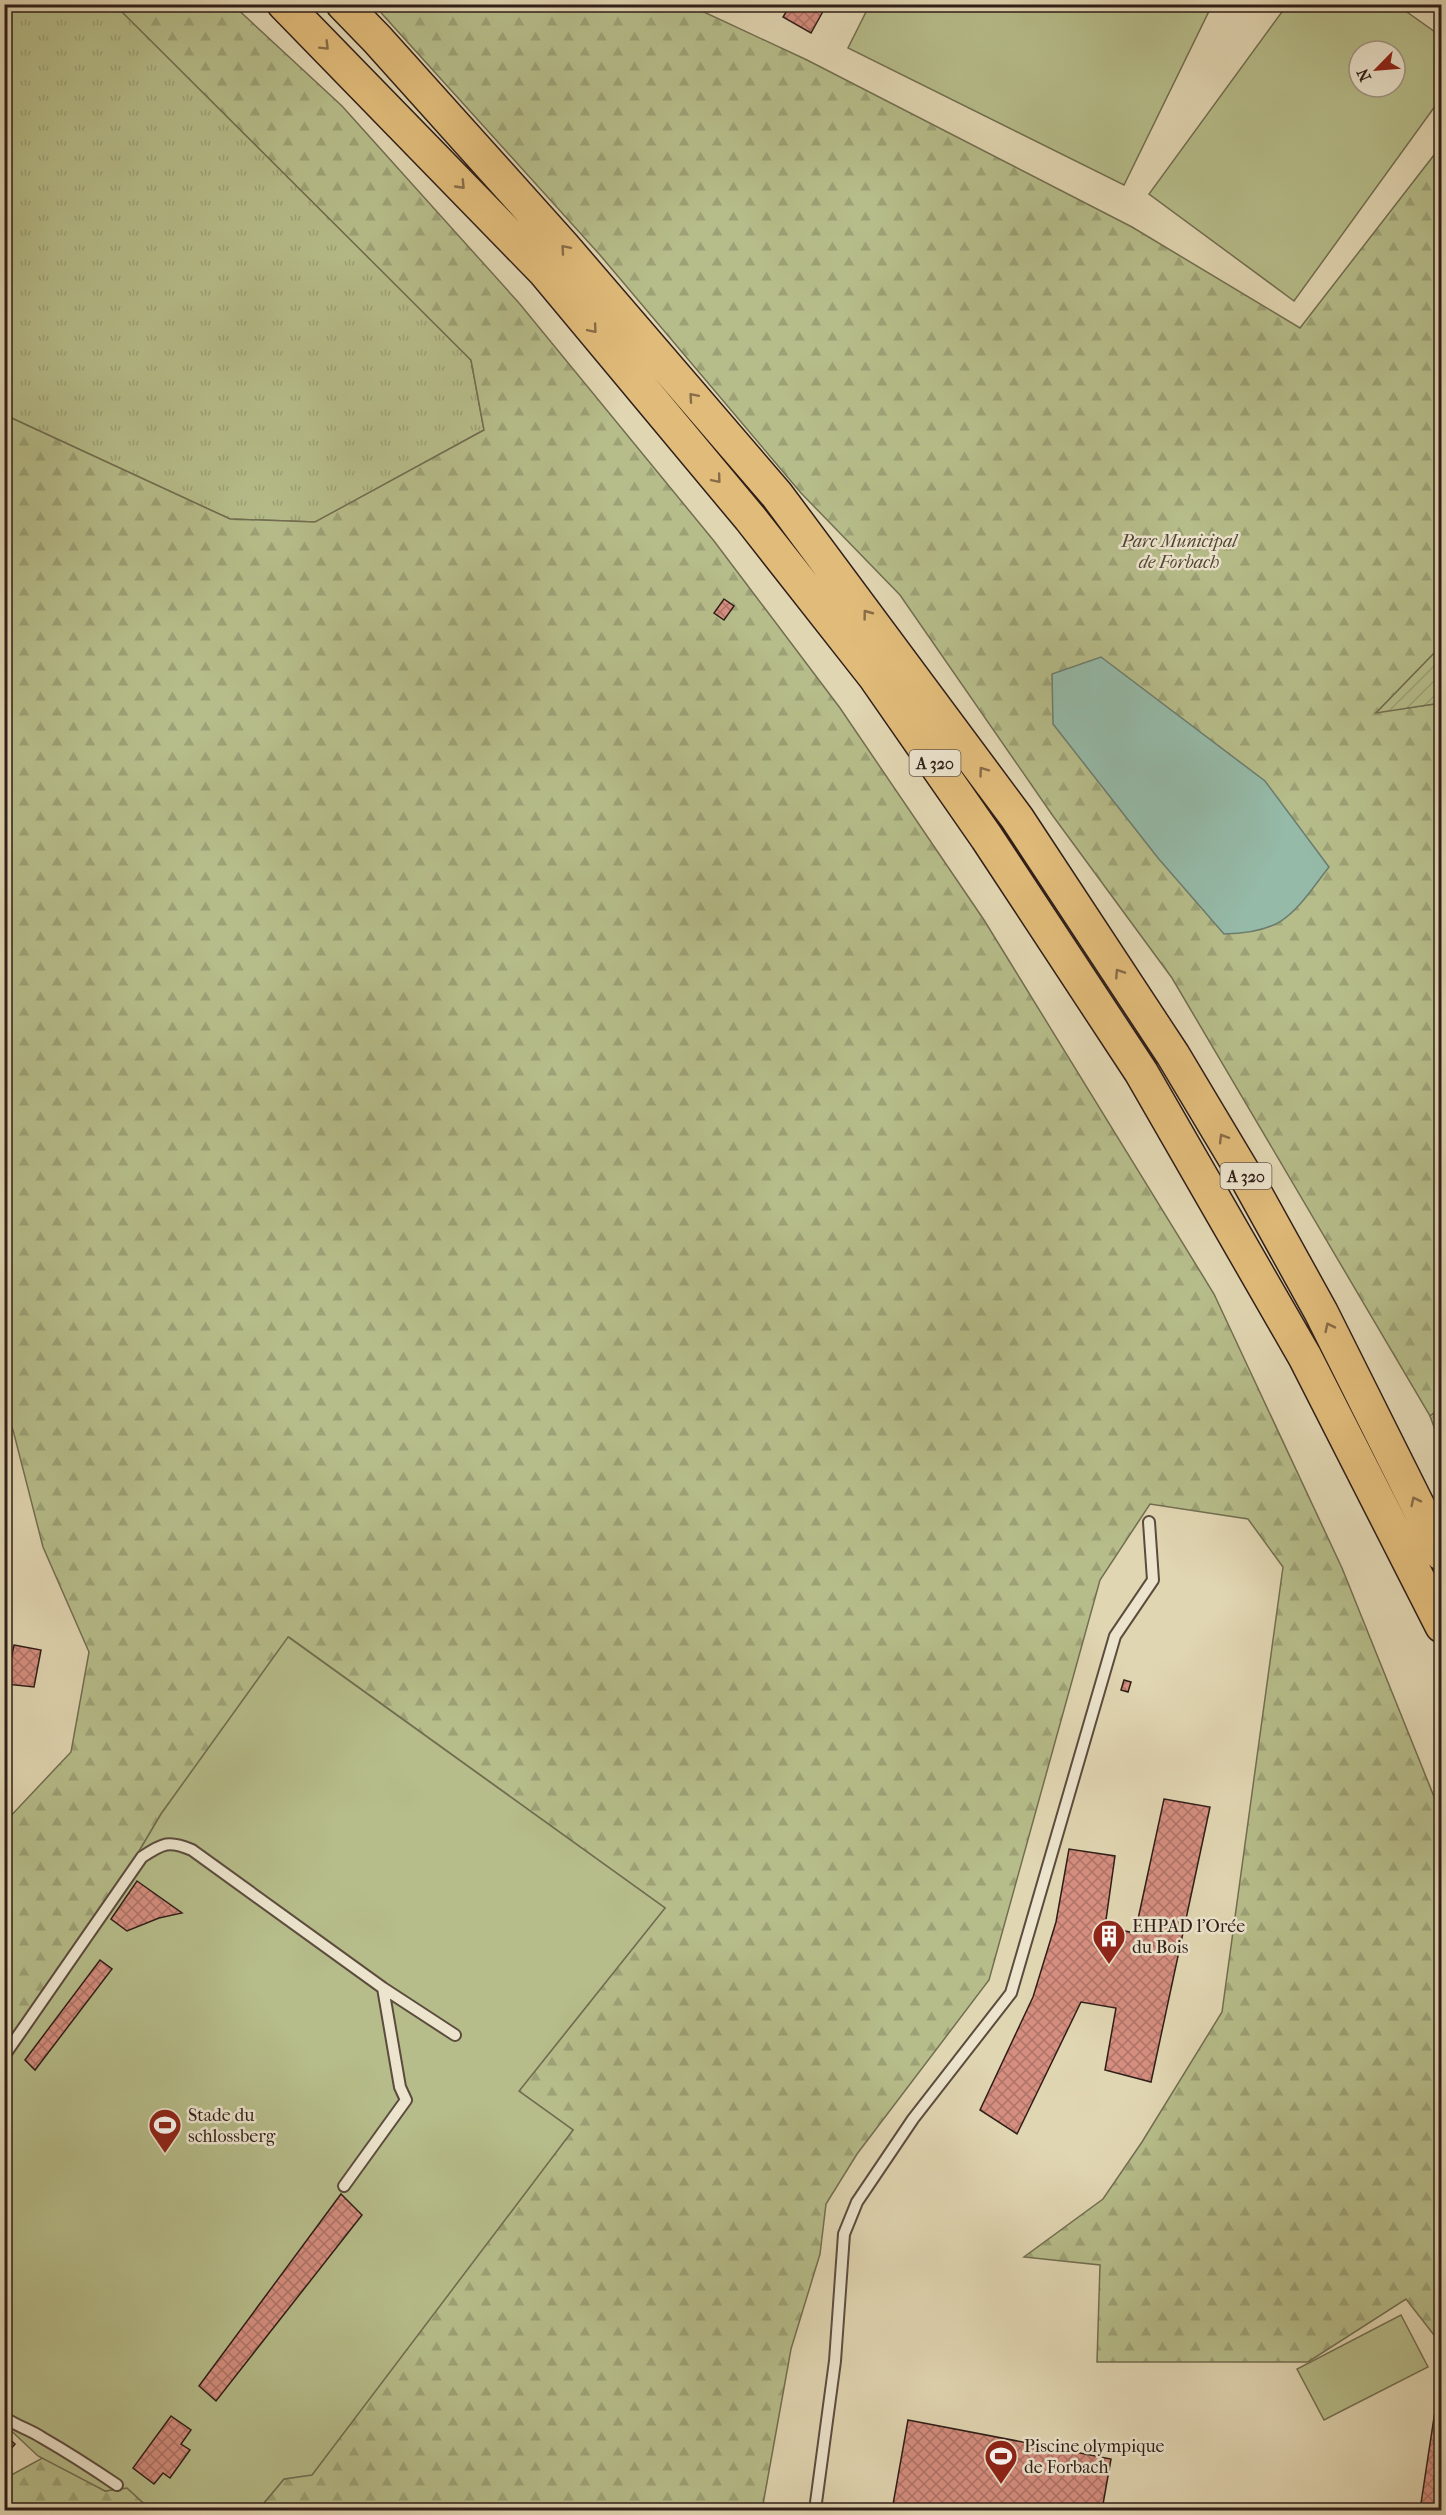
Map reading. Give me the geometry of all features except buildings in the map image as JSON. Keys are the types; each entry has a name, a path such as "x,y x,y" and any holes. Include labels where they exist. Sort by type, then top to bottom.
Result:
{"highway":[{"name":"A 320","path":"284,4 544,271 750,518 875,677 987,838 1141,1071 1305,1357 1442,1626"},
{"name":"A 320","path":"343,4 555,237 777,495 1017,818 1173,1055 1249,1182 1321,1312 1442,1554"}],"lane":[{"path":"815,2511 835,2361 844,2234 857,2202 914,2120 1011,1993 1115,1636 1153,1580 1149,1522"},
{"path":"4,2056 142,1857 160,1845 175,1843 192,1850 383,1988 455,2035"},
{"path":"344,2186 406,2100 400,2087 383,1988"},
{"path":"4,2417 18,2427 34,2432 63,2449 117,2484"}],"green space":[{"path":"115,4 471,360 484,430 316,522 230,519 5,415 5,5"},
{"path":"870,4 1212,5 1124,185 848,48"},
{"path":"115,5 233,5 342,106 519,303 714,541 840,708 984,920 1214,1294 1342,1568 1441,1814 1441,2344 1406,2299 1308,2362 1097,2362 1100,2265 1024,2257 1103,2199 1142,2142 1222,2012 1283,1567 1248,1519 1150,1504 1100,1580 989,1980 857,2154 826,2204 820,2254 791,2349 762,2510 258,2510 284,2479 312,2474 573,2130 519,2091 665,1908 289,1637 161,1814 102,1914 5,2048 5,1822 71,1752 89,1652 43,1547 13,1430 5,1415 5,415 230,519 315,522 484,430 471,360"},
{"name":"Parc Municipal de Forbach","path":"374,5 689,5 807,60 1132,227 1300,328 1441,146 1441,646 1377,712 1441,703 1441,1408 1430,1416 1172,978 1053,816 900,595 801,493 600,255"},
{"path":"1287,5 1397,5 1442,37 1441,98 1294,301 1149,194"},
{"path":"1441,646 1441,703 1376,713"},
{"path":"1441,1408 1441,1446 1430,1416"},
{"path":"288,1637 665,1908 519,2091 573,2130 312,2475 284,2479 258,2510 151,2510 127,2488 105,2491 38,2456 5,2425 5,2048 102,1914 161,1814"},
{"path":"1401,2315 1428,2367 1324,2420 1297,2369"},
{"path":"46,2456 105,2491 127,2488 151,2510 5,2510 4,2479"}],"shaded area":[{"path":"1101,657 1265,781 1329,867 1297,908 1287,917 1262,929 1224,934 1158,858 1053,724 1052,674"}],"place":[{"name":"EHPAD l'Orée du Bois","path":"1109,1965"},
{"name":"Stade du schlossberg","path":"165,2154"},
{"name":"Piscine olympique de Forbach","path":"1001,2485"}]}
